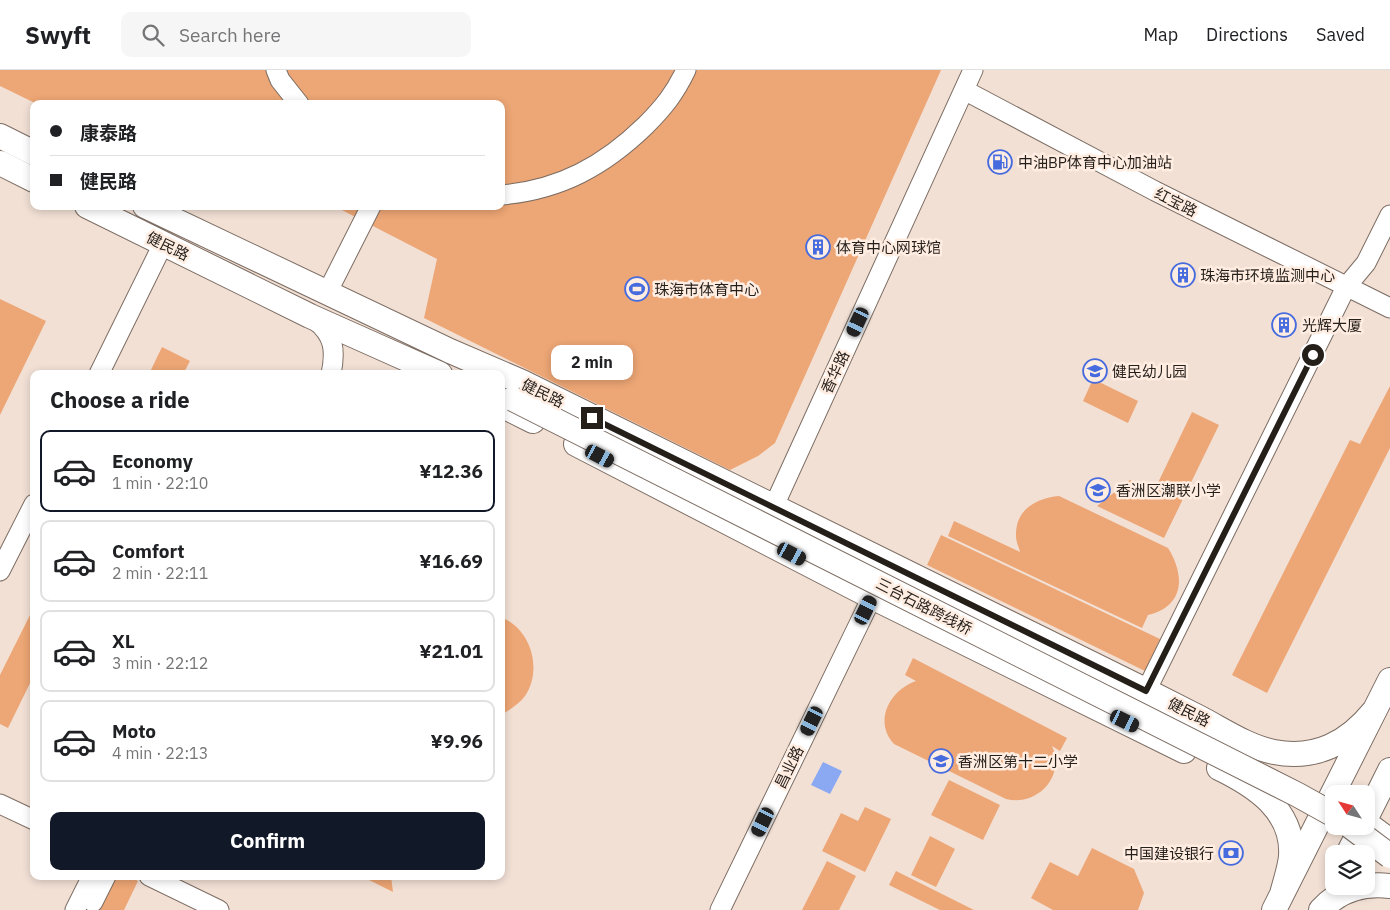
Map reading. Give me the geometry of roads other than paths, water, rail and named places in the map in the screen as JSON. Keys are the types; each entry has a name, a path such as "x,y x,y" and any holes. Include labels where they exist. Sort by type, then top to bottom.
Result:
{"main road":[{"path":"0,136 30,151"},
{"path":"0,163 30,178"},
{"name":"健民路","path":"94,210 310,316 431,370"},
{"name":"健民路","path":"153,210 450,351 494,370"},
{"path":"450,351 481,370"},
{"name":"健民路","path":"505,375 1260,749 1290,754 1306,754 1334,745 1362,726 1374,711"},
{"name":"健民路","path":"507,394 759,537 872,597 1244,780 1269,800 1283,819 1288,832 1291,856 1278,902"},
{"name":"三台石路跨线桥","path":"507,394 1325,796"},
{"name":"三台石路跨线桥","path":"507,394 1289,790 1325,810"},
{"path":"1278,902 1390,680"},
{"path":"1375,800 1390,770"},
{"path":"1375,829 1390,840"},
{"path":"1362,835 1390,856"},
{"path":"1320,910 1329,901 1353,889 1376,885 1390,886"},
{"path":"1320,910 1328,895"}],"street":[{"path":"276,70 280,80 296,100"},
{"path":"505,194 550,186 596,166 612,156 664,108 679,86 686,70"},
{"name":"香华路","path":"759,537 973,70"},
{"name":"红宝路","path":"964,90 1155,191 1390,308"},
{"path":"327,293 370,210"},
{"path":"1146,691 1346,287 1366,263 1390,215"},
{"path":"101,370 164,244"},
{"path":"310,316 323,326 330,335 334,348 331,370"},
{"path":"748,495 768,494 778,488 787,477"},
{"path":"787,477 783,491 784,503 791,514 798,519"},
{"path":"0,572 30,512"},
{"name":"昌业路","path":"720,910 872,597"},
{"path":"0,804 30,818"},
{"path":"75,910 90,880"},
{"path":"89,910 104,880"},
{"path":"157,880 219,910"}],"water":[{"path":"823,762 842,771 830,794 811,785"}],"place":[{"name":"中油BP体育中心加油站","path":"1000,162"},
{"name":"体育中心网球馆","path":"818,247"},
{"name":"珠海市环境监测中心","path":"1183,275"},
{"name":"珠海市体育中心","path":"637,289"},
{"name":"光辉大厦","path":"1284,325"},
{"name":"健民幼儿园","path":"1095,371"},
{"name":"香洲区潮联小学","path":"1098,490"},
{"name":"香洲区第十二小学","path":"941,761"},
{"name":"中国建设银行","path":"1231,853"}]}
